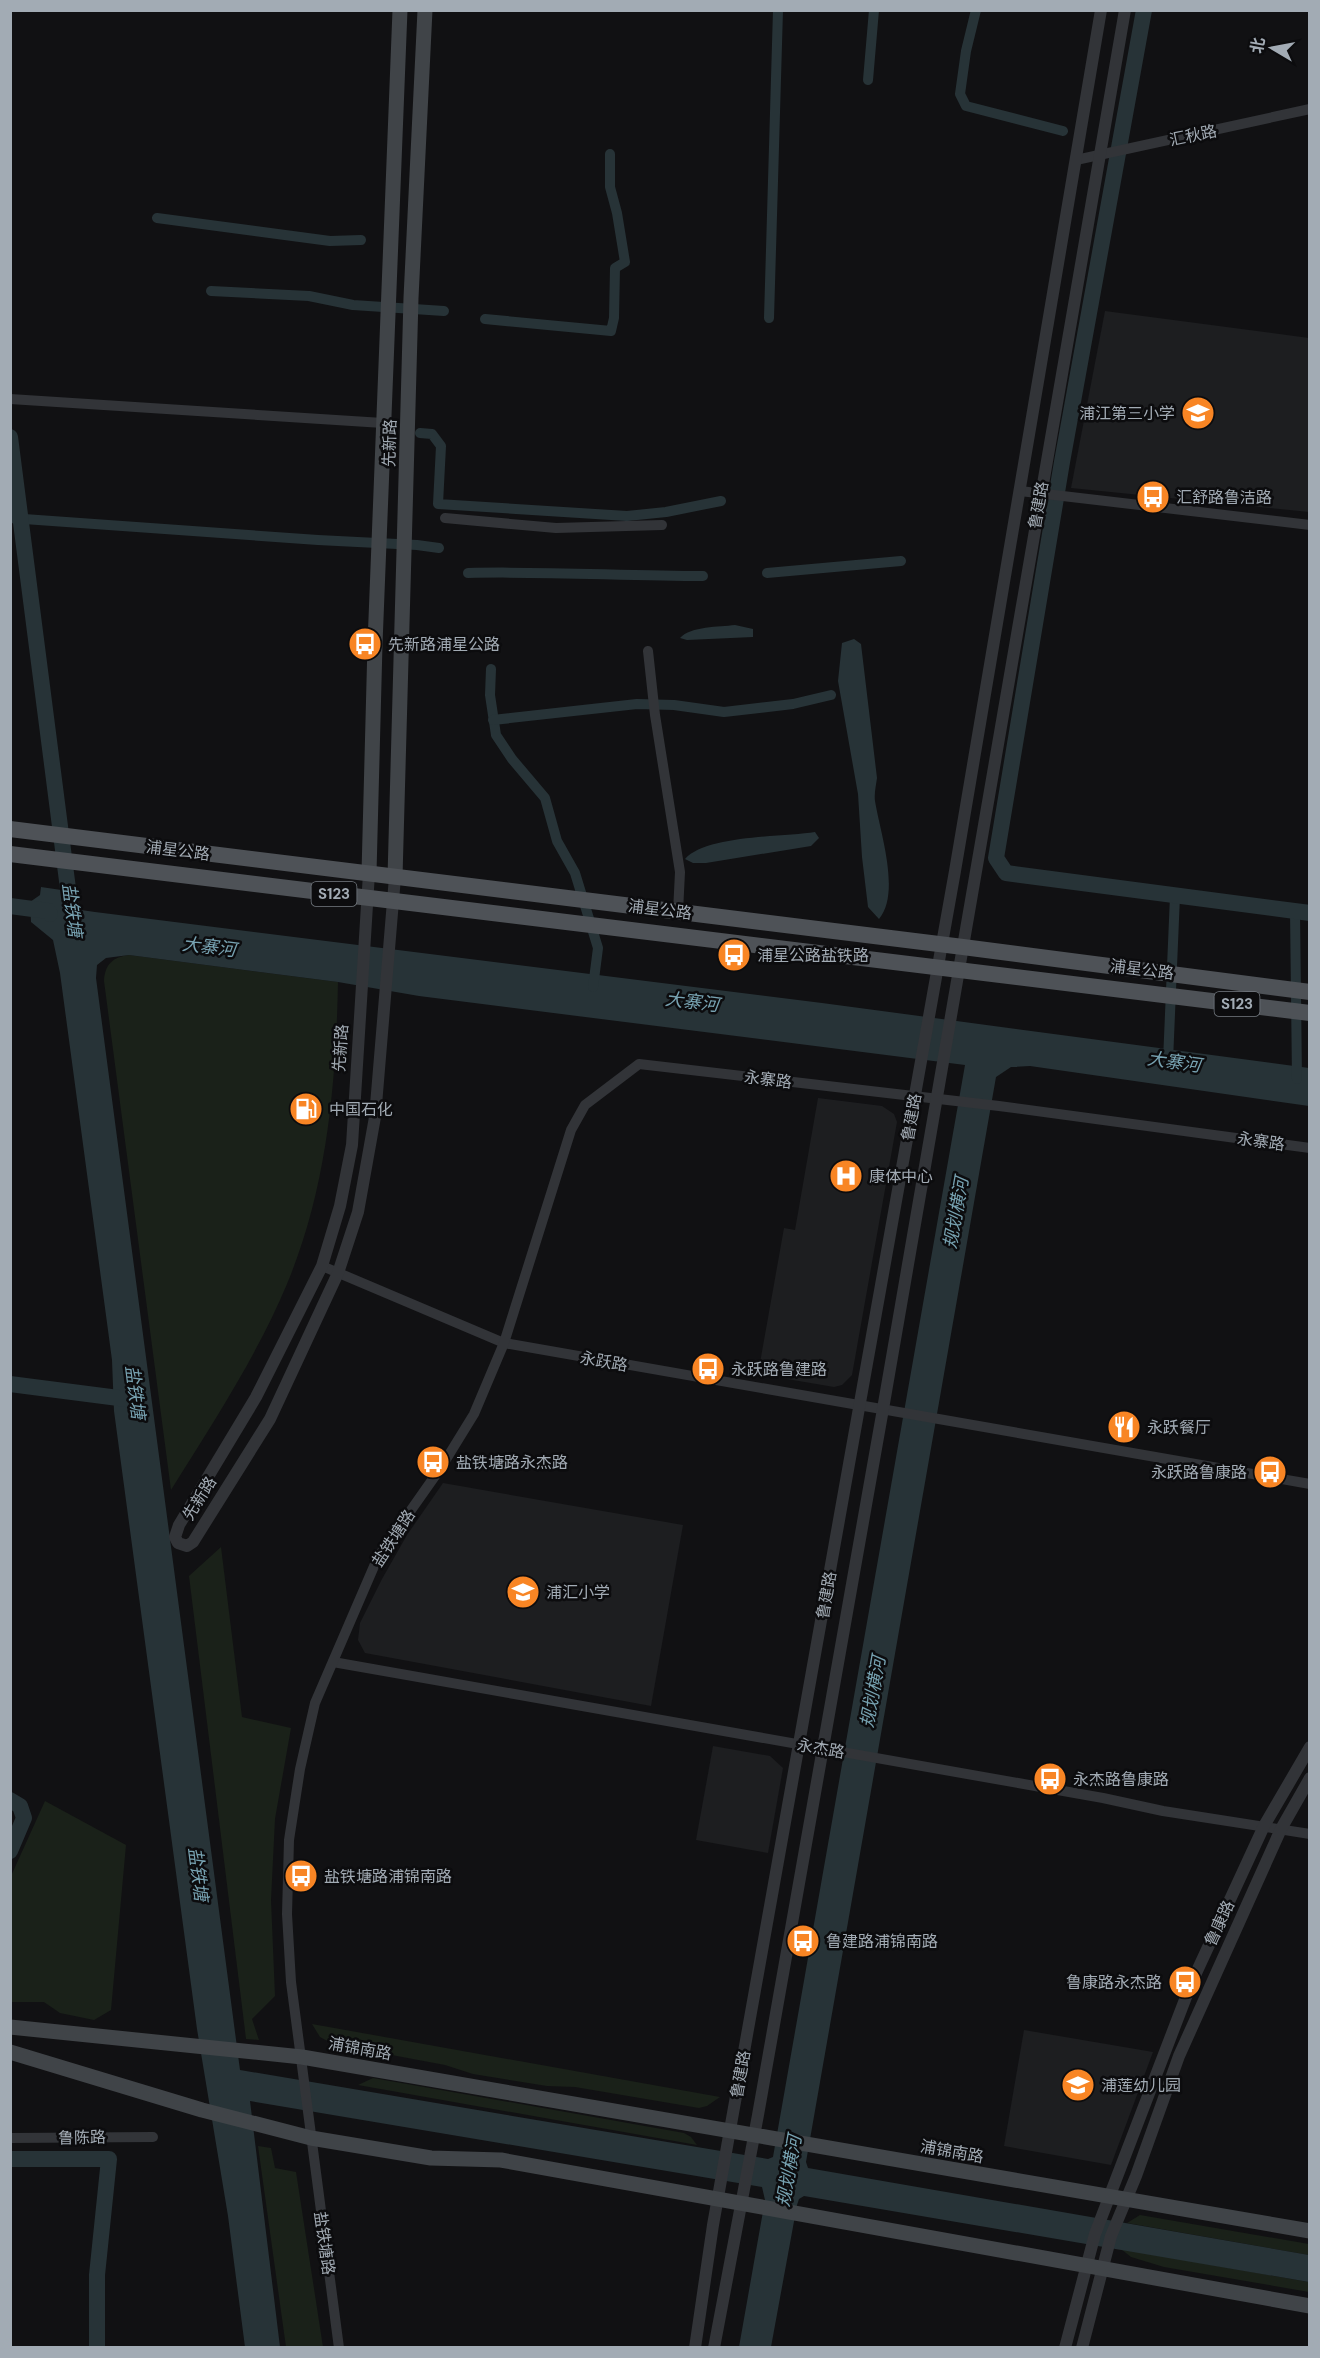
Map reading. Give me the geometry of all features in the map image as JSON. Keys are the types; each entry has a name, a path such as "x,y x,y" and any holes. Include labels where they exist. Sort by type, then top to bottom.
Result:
{"main road":[{"name":"先新路","path":"369,873 383,423 400,10"},
{"name":"先新路","path":"395,877 410,323 424,10"},
{"name":"浦星公路","path":"10,829 963,946 1310,992"},
{"name":"浦星公路","path":"10,854 1310,1013"},
{"name":"浦锦南路","path":"10,2027 302,2057 701,2124 1310,2231"},
{"path":"10,2052 202,2110 311,2138 431,2158 501,2160 688,2196 1310,2306"}],"street":[{"name":"鲁建路","path":"695,2348 713,2225 942,945 1101,10"},
{"name":"鲁建路","path":"714,2348 755,2134 883,1409 1125,10"},
{"name":"汇秋路","path":"1076,160 1310,109"},
{"path":"16,399 383,423"},
{"path":"1020,491 1310,525"},
{"path":"445,518 556,528 662,525"},
{"path":"648,651 655,716 680,872 678,912"},
{"name":"先新路","path":"369,873 352,1145 340,1206 322,1266 256,1397 179,1525 175,1537 178,1543 187,1546 193,1542 270,1419 338,1272 358,1212 371,1148 395,877"},
{"name":"永寨路","path":"606,1087 639,1064 999,1106 1310,1148"},
{"name":"盐铁塘路","path":"339,2348 291,1983 286,1914 289,1840 300,1769 315,1703 378,1557 442,1466 474,1414 504,1343 571,1130 585,1105 606,1087"},
{"name":"永跃路","path":"322,1266 504,1343 692,1378 860,1405 1310,1485"},
{"name":"永杰路","path":"333,1662 1103,1798 1163,1811 1310,1834"},
{"name":"鲁康路","path":"1065,2348 1095,2234 1162,2054 1191,1984 1264,1826 1310,1747"},
{"name":"鲁康路","path":"1082,2348 1111,2236 1136,2176 1179,2056 1281,1829 1310,1779"},
{"name":"鲁陈路","path":"10,2138 153,2137"}],"shaded area":[{"name":"浦江第三小学","path":"1105,311 1309,338 1309,512 1071,488"},
{"path":"129,955 338,982 335,1059 327,1136 312,1211 301,1248 262,1337 171,1490 104,981 106,970 111,962"},
{"path":"818,1098 882,1106 894,1114 897,1122 852,1375 842,1385 834,1387 758,1374 784,1228 795,1230"},
{"name":"浦汇小学","path":"443,1483 683,1525 651,1706 365,1653 358,1640 360,1623 407,1535"},
{"path":"221,1547 242,1717 291,1728 275,1819 271,1900 275,1996 252,2019 259,2040 246,2039 189,1576"},
{"path":"713,1746 770,1756 783,1768 768,1853 696,1840"},
{"path":"45,1801 126,1845 111,2010 94,2020 60,2013 44,2002 11,2002 11,1876"},
{"path":"312,2024 720,2097 707,2106 699,2108 575,2087 547,2086 473,2074 445,2065 333,2044 320,2037"},
{"name":"浦莲幼儿园","path":"1024,2030 1153,2052 1111,2165 1004,2146"},
{"path":"373,2078 684,2133 691,2137 697,2145 358,2085"},
{"path":"258,2146 271,2148 275,2168 296,2172 323,2347 286,2347"},
{"path":"1140,2215 1309,2244 1309,2255 1127,2223"},
{"path":"1121,2249 1309,2282 1309,2292 1164,2267 1131,2257"}],"water":[{"path":"735,625 753,629 753,637 687,640 680,638 698,629"},
{"path":"854,639 861,644 877,778 875,801 889,878 885,908 879,919 868,907 858,794 838,681 842,643"},
{"path":"815,832 819,838 811,846 706,863 693,863 685,859 695,851 727,841"},
{"name":"规划横河","path":"41,887 75,892 81,910 95,912 822,1003 1309,1068 1309,1106 1030,1066 1011,1067 996,1077 806,2162 808,2168 1309,2255 1309,2282 804,2196 799,2199 797,2205 771,2347 739,2347 765,2200 762,2187 250,2101 280,2347 245,2347 228,2216 197,2029 114,1411 112,1360 60,973 53,940 31,922 30,902 40,895","holes":["129,955 338,982 419,996 965,1065 773,2157 768,2159 240,2070 96,978 97,965 106,958"]}],"waterway":[{"path":"769,318 778,10"},
{"path":"868,80 874,10"},
{"path":"976,10 966,51 960,94 966,106 1063,131"},
{"path":"1144,10 1062,462 996,858 1006,873 1310,913"},
{"path":"485,319 611,331 614,318 615,268 625,262 610,187 610,154"},
{"path":"157,218 330,241 361,240"},
{"path":"211,291 309,296 353,305 444,311"},
{"path":"420,433 432,434 441,446 438,504 627,516 666,512 721,501"},
{"name":"盐铁塘","path":"10,437 71,912"},
{"path":"10,518 439,548"},
{"path":"767,573 901,561"},
{"path":"468,573 703,576"},
{"path":"491,669 490,695 496,735 512,759 545,798 557,841 575,873 598,948 593,987"},
{"path":"493,720 637,704 674,705 724,712 793,704 831,695"},
{"path":"1168,1061 1175,896"},
{"path":"10,906 48,911 50,914"},
{"path":"1295,911 1297,1079"},
{"name":"大寨河","path":"10,1384 134,1400"},
{"path":"10,1800 20,1806 24,1818 10,1851"},
{"path":"10,2159 109,2159 97,2275 97,2348"}],"place":[{"name":"浦江第三小学","path":"1198,413"},
{"name":"汇舒路鲁洁路","path":"1153,497"},
{"name":"先新路浦星公路","path":"365,644"},
{"name":"浦星公路盐铁路","path":"734,955"},
{"name":"中国石化","path":"306,1109"},
{"name":"康体中心","path":"846,1176"},
{"name":"永跃路鲁建路","path":"708,1369"},
{"name":"永跃餐厅","path":"1124,1427"},
{"name":"盐铁塘路永杰路","path":"433,1462"},
{"name":"永跃路鲁康路","path":"1270,1472"},
{"name":"浦汇小学","path":"523,1592"},
{"name":"永杰路鲁康路","path":"1050,1779"},
{"name":"盐铁塘路浦锦南路","path":"301,1876"},
{"name":"鲁建路浦锦南路","path":"803,1941"},
{"name":"鲁康路永杰路","path":"1185,1982"},
{"name":"浦莲幼儿园","path":"1078,2085"}]}
